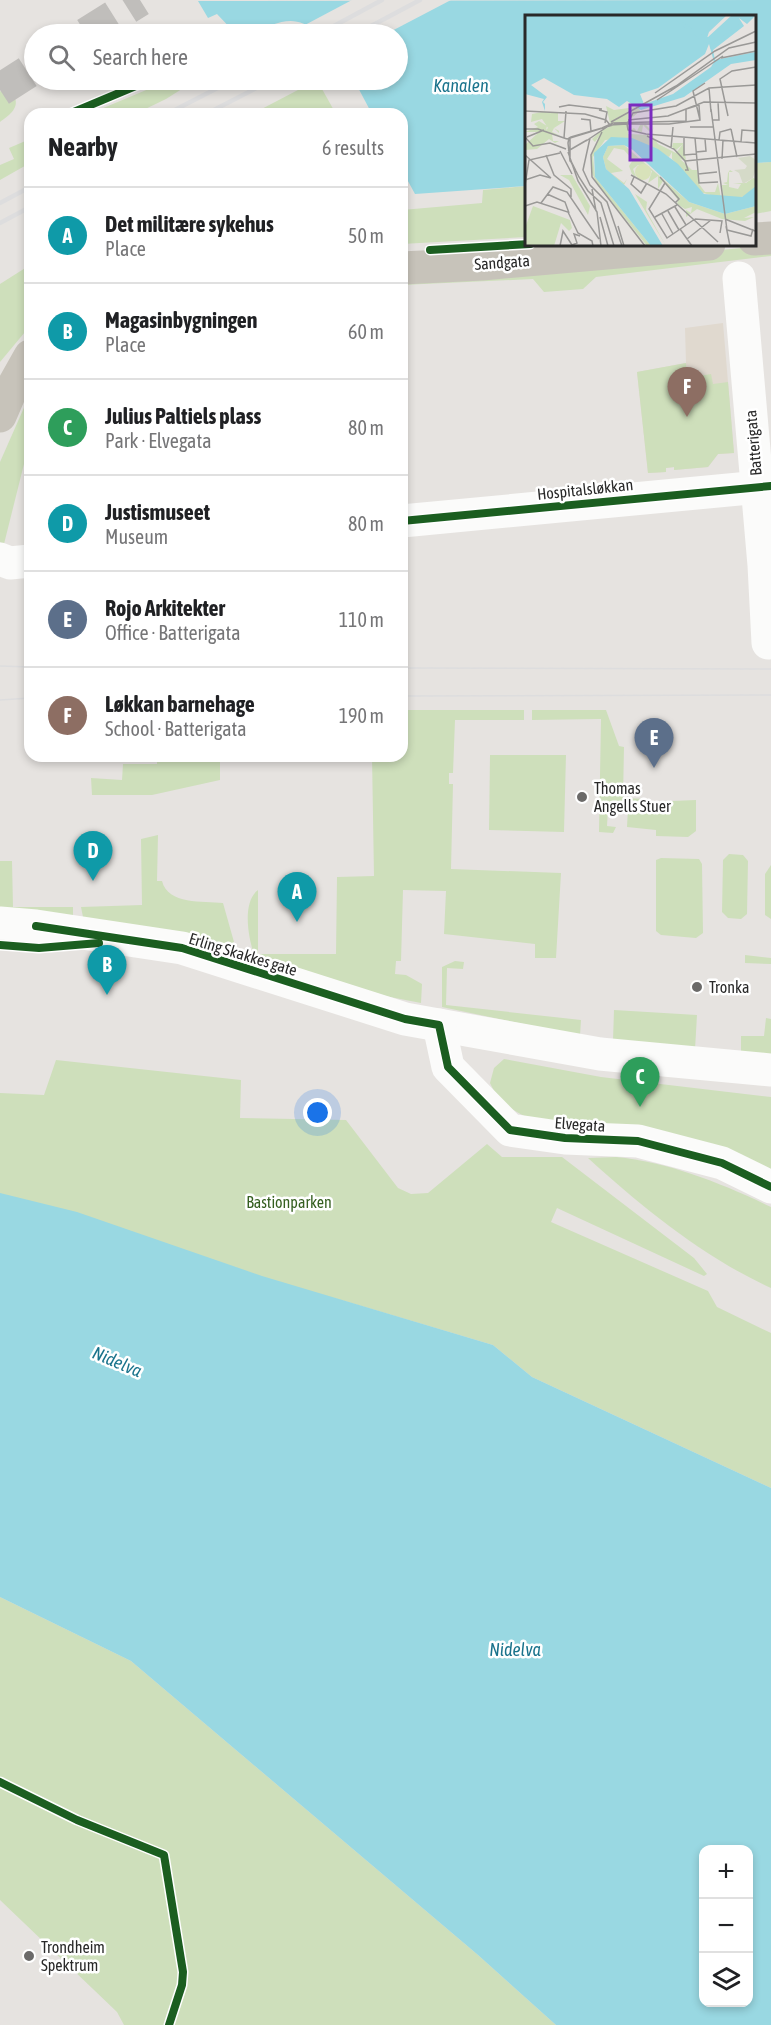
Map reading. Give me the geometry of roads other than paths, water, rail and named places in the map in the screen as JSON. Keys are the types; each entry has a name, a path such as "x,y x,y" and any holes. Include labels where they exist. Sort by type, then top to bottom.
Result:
{"main road":[{"path":"756,239 771,238"},
{"name":"Sandgata","path":"408,268 482,264 686,246"},
{"path":"0,416 24,367"}],"street":[{"name":"Batterigata","path":"739,278 764,486 768,643"},
{"name":"Hospitalsløkkan","path":"408,520 764,486"},
{"path":"0,559 10,563 24,562"},
{"name":"Erling Skakkes gate","path":"0,923 36,926 182,948 405,1019 600,1054 771,1070"},
{"name":"Elvegata","path":"439,1025 448,1067 510,1130 565,1138 638,1141 722,1163 771,1187"}],"water":[{"name":"Kanalen","path":"771,0 771,162 756,163 756,15 525,15 525,186 415,194 408,181 408,108 369,108 359,90 408,90 408,24 302,24 287,21 275,24 226,24 217,14 208,18 198,1"},
{"name":"Nidelva","path":"0,1193 77,1212 262,1276 493,1345 532,1377 771,1488 771,2025 556,2025 478,1955 131,1661 0,1597"}],"tunnel":[{"path":"102,24 140,0"},
{"path":"0,90 24,74"}],"tram line":[{"path":"0,666 24,667"},
{"path":"408,668 771,669"},
{"path":"408,696 771,695"},
{"path":"0,700 24,698"}],"railway":[{"path":"338,24 382,0"},
{"path":"375,24 420,0"},
{"path":"179,108 214,90"},
{"path":"218,108 253,90"},
{"path":"0,203 24,190"},
{"path":"0,223 24,210"}],"place":[{"name":"Løkkan barnehage","path":"687,417"},
{"name":"Rojo Arkitekter","path":"654,768"},
{"name":"Thomas Angells Stuer","path":"582,797"},
{"name":"Justismuseet","path":"93,881"},
{"name":"Det militære sykehus","path":"297,922"},
{"name":"Tronka","path":"697,987"},
{"name":"Magasinbygningen","path":"107,995"},
{"name":"Julius Paltiels plass","path":"640,1107"},
{"name":"Trondheim Spektrum","path":"29,1956"}],"park label":[{"name":"Bastionparken","path":"289,1202"}]}
